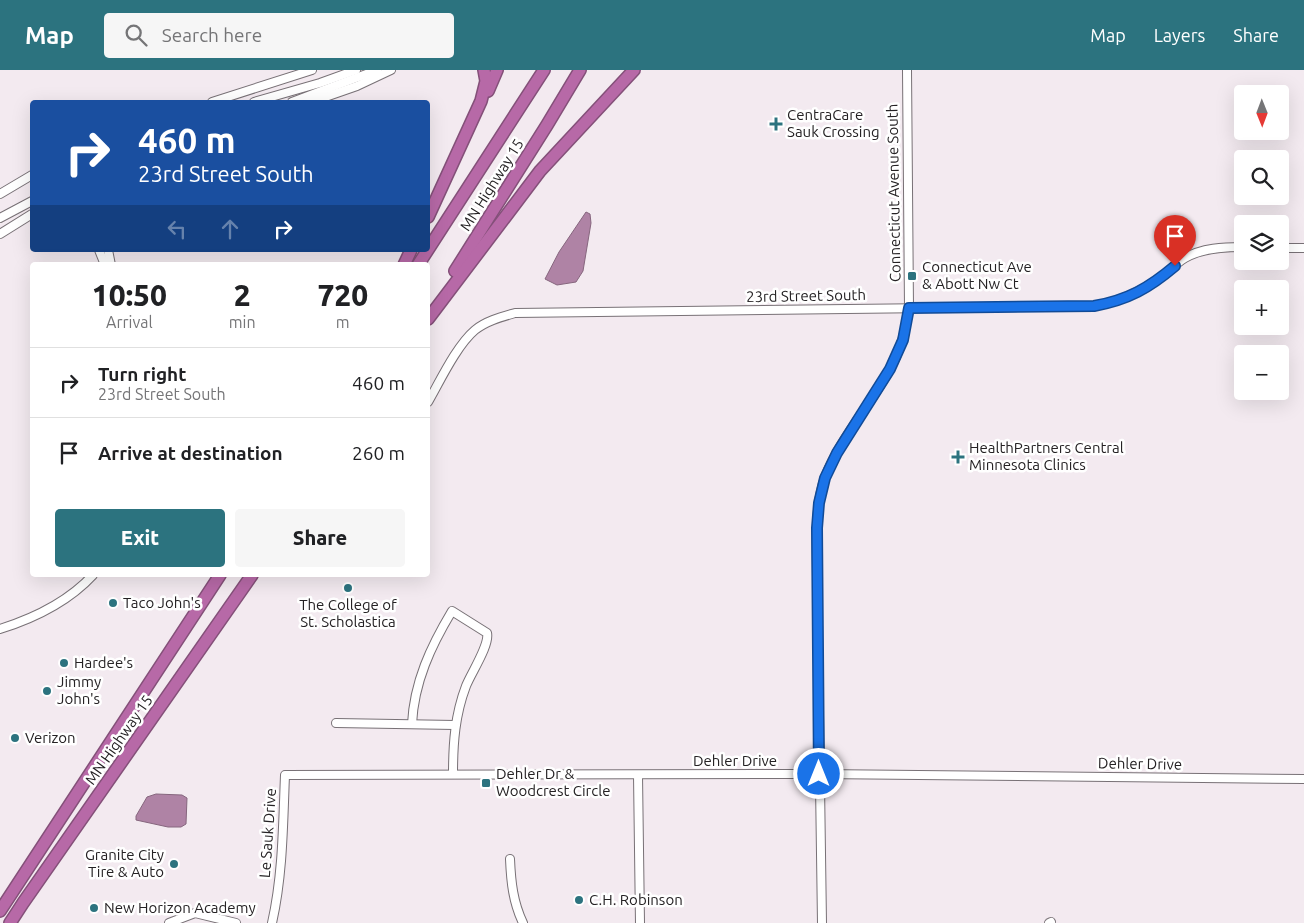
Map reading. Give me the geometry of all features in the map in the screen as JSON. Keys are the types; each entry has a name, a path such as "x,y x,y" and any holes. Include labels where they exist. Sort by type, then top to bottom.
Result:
{"highway":[{"path":"430,213 485,90 484,70"},
{"path":"466,133 497,70"},
{"name":"MN Highway 15","path":"430,246 544,70"},
{"name":"MN Highway 15","path":"430,311 580,70"},
{"path":"430,316 540,171 634,70"},
{"name":"MN Highway 15","path":"0,911 219,577"},
{"name":"MN Highway 15","path":"10,923 251,577"},
{"path":"17,923 39,880"},
{"path":"0,905 12,892"}],"street":[{"path":"218,100 312,70"},
{"path":"261,100 320,83 356,70"},
{"path":"297,100 377,70"},
{"path":"317,100 357,86 391,70"},
{"name":"Connecticut Avenue South","path":"822,923 817,528 819,503 825,478 837,453 890,369 903,340 909,308 907,70"},
{"path":"0,194 30,176"},
{"path":"0,218 30,202"},
{"path":"0,234 30,215"},
{"name":"23rd Street South","path":"430,399 465,340 489,321 515,313 1066,306 1108,303 1136,294 1186,258 1206,250 1234,248"},
{"path":"1289,248 1304,248"},
{"path":"0,629 49,609 69,596 91,577"},
{"path":"412,724 413,704 422,671 439,633 452,610 487,632 488,635 466,686 455,725 453,774"},
{"path":"336,723 455,725"},
{"name":"Dehler Drive","path":"286,775 819,774 1304,780"},
{"name":"Le Sauk Drive","path":"272,923 280,872 286,775"},
{"path":"638,775 640,923"},
{"path":"510,859 512,889 516,908 523,923"},
{"path":"169,923 195,913 236,923"}],"shaded area":[{"path":"586,212 590,214 591,223 583,271 576,282 557,285 545,279 559,252"},
{"path":"156,794 182,795 187,798 186,824 181,827 168,827 136,820 136,816 147,797"}],"place":[{"name":"CentraCare Sauk Crossing","path":"776,124"},
{"name":"Connecticut Ave & Abott Nw Ct","path":"912,276"},
{"name":"HealthPartners Central Minnesota Clinics","path":"958,457"},
{"name":"The College of St. Scholastica","path":"348,588"},
{"name":"Taco John's","path":"113,603"},
{"name":"Hardee's","path":"64,663"},
{"name":"Jimmy John's","path":"47,691"},
{"name":"Verizon","path":"15,738"},
{"name":"Dehler Dr & Woodcrest Circle","path":"486,783"},
{"name":"Granite City Tire & Auto","path":"174,864"},
{"name":"C.H. Robinson","path":"579,900"},
{"name":"New Horizon Academy","path":"94,908"}],"route":[{"path":"819,774 817,576 819,503 825,478 837,453 890,369 903,340 909,308 1094,306 1122,300 1136,294 1175,266"}]}
